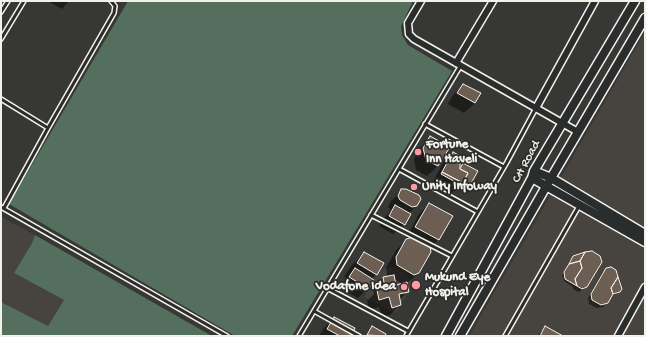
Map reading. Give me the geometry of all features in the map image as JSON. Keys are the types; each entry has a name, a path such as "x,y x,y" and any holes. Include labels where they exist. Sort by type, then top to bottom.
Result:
{"street":[{"path":"421,1 408,23 409,34 414,39 578,132"},
{"path":"458,64 493,1"},
{"path":"536,108 595,1"},
{"name":"CH Road","path":"446,336 562,123 635,1"},
{"path":"460,336 645,18"},
{"path":"533,175 549,182 645,234"},
{"path":"549,182 580,204 645,242"},
{"path":"618,336 645,287"}],"lane":[{"path":"1,12 8,1"},
{"path":"1,39 24,1"},
{"path":"111,1 115,6 114,13 2,208 227,336"},
{"path":"299,336 399,169 458,64"},
{"path":"1,99 48,128"},
{"path":"406,336 504,167 536,108"},
{"path":"425,124 504,167"},
{"path":"399,169 478,212"},
{"path":"505,336 580,204"},
{"path":"371,215 452,256"},
{"path":"327,288 408,331"},
{"path":"314,311 359,336"}],"shaded area":[{"path":"645,32 645,336 469,336"},
{"path":"1,217 35,235 32,243 14,273 64,300 48,326 1,302"},
{"path":"392,266 406,272 412,283 409,291 395,313 364,297 371,282 377,275 383,269"}],"green space":[{"path":"128,1 413,1 401,26 402,35 408,45 452,71 292,336 235,336 9,204"},
{"path":"35,235 212,336 1,336 1,302 48,326 64,300 14,273 32,243"}],"building":[{"path":"463,84 481,93 475,103 457,93"},
{"path":"430,136 450,147 438,166 426,160 423,148"},
{"path":"453,152 462,157 460,161 460,169 468,173 463,183 442,172"},
{"path":"463,163 478,171 468,189 441,174 442,172 463,183 468,173 460,169"},
{"path":"401,189 406,189 419,195 421,199 417,206 412,207 400,200 398,196"},
{"path":"429,203 453,216 439,240 415,227"},
{"path":"395,205 411,214 405,225 389,216"},
{"path":"413,237 430,246 431,252 419,273 414,275 397,265 396,257 406,239"},
{"path":"592,251 600,256 602,262 587,287 582,289 577,286 575,279 582,268 580,261 585,252"},
{"path":"364,252 384,263 377,275 357,263"},
{"path":"585,252 580,261 569,264 573,256"},
{"path":"580,261 582,268 575,279 577,286 565,279 564,272 569,264"},
{"path":"611,267 616,270 618,277 611,288 613,294 608,303 601,305 592,300 591,294 606,268"},
{"path":"355,268 374,280 369,289 349,277"},
{"path":"394,275 396,285 407,282 409,292 399,294 401,305 392,308 389,297 379,300 377,290 385,288 383,277"},
{"path":"618,277 622,289 620,292 613,294 611,288"},
{"path":"334,317 355,328 351,336 340,336 327,329"},
{"path":"372,326 386,334 385,336 367,335"},
{"path":"545,326 563,336 540,336"}],"place":[{"name":"Fortune Inn Haveli","path":"418,152"},
{"name":"Unity Infoway","path":"414,187"},
{"name":"Mukund Eye Hospital","path":"416,285"},
{"name":"Vodafone Idea","path":"404,287"}]}
